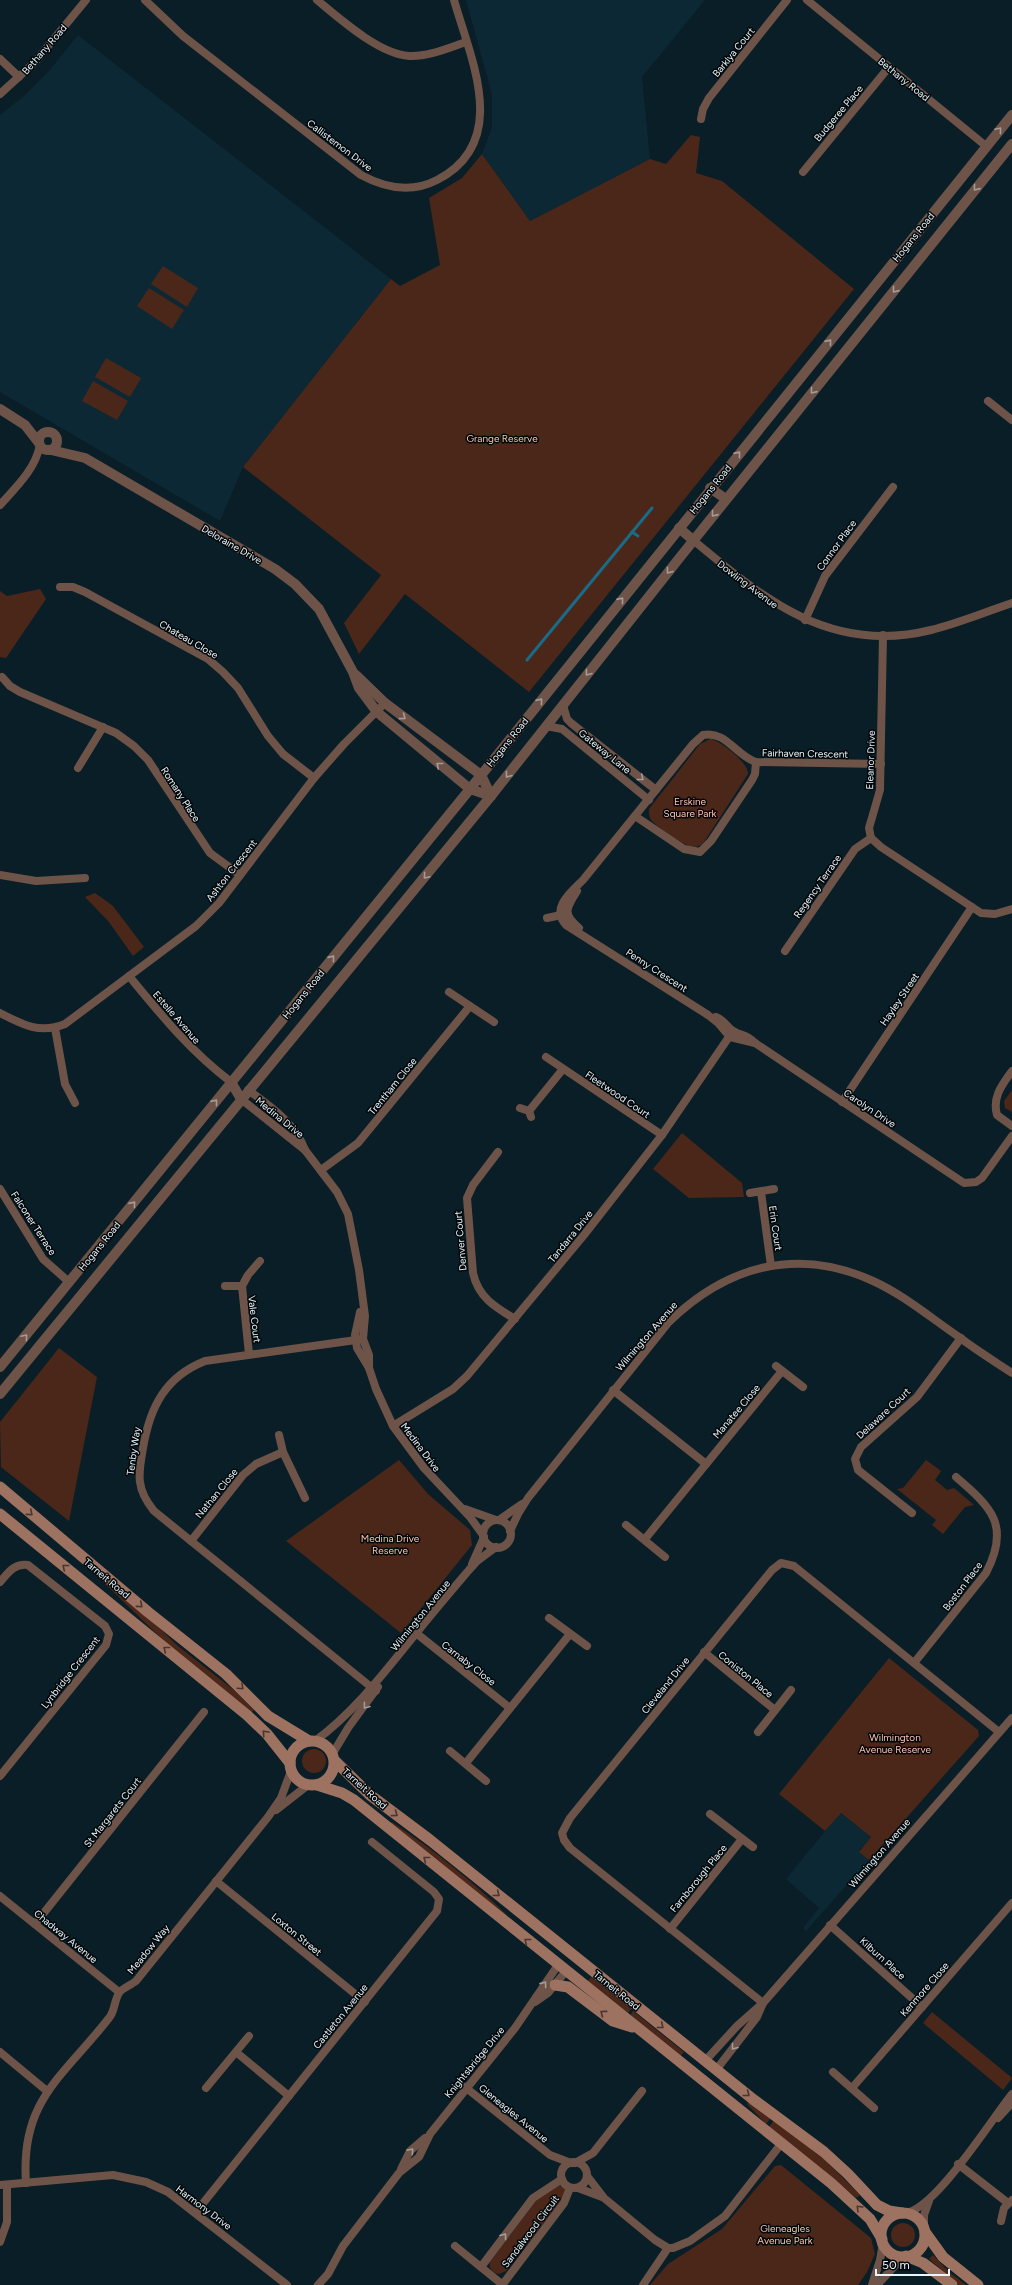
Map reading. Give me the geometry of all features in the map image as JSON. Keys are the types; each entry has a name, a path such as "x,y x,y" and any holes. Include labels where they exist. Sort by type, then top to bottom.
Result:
{"main road":[{"name":"Tarneit Road","path":"0,1488 148,1612 226,1674 268,1716 312,1741"},
{"name":"Tarneit Road","path":"0,1514 247,1715 267,1734 290,1767"},
{"path":"312,1741 327,1746 334,1757 330,1776 313,1785 298,1780 290,1767 296,1748 312,1741"},
{"name":"Tarneit Road","path":"334,1757 381,1804 430,1840 706,2061"},
{"name":"Tarneit Road","path":"313,1785 342,1793 354,1800 752,2121 850,2198 870,2219 882,2241"},
{"path":"562,1968 572,1954"},
{"path":"555,1985 568,1987 613,2021 638,2029"},
{"path":"706,2061 713,2073 752,2121"},
{"path":"696,2075 713,2073 824,2152 878,2205 889,2211 904,2213 916,2218 944,2257 978,2285"},
{"path":"904,2213 889,2219 882,2231 882,2241 891,2253 923,2263 952,2285"},
{"path":"905,2257 918,2250 924,2239 924,2230"}],"street":[{"name":"Bethany Road","path":"0,94 50,45 86,0"},
{"name":"Callistemon Drive","path":"146,0 183,36 361,175 382,185 395,187 419,186 445,176 465,158 475,141 481,119 481,96 454,0"},
{"path":"317,0 372,41 398,54 422,55 466,42"},
{"name":"Barklya Court","path":"701,119 703,109 709,98 787,0"},
{"name":"Bethany Road","path":"807,0 1000,158"},
{"path":"0,59 19,77"},
{"name":"Budgeree Place","path":"803,172 890,67"},
{"name":"Hogans Road","path":"0,1367 470,789 710,488 1012,115"},
{"name":"Hogans Road","path":"0,1394 248,1090 491,796 693,540 1012,144"},
{"path":"988,401 1012,420"},
{"path":"0,408 25,425 45,447"},
{"path":"0,505 34,464 45,447 56,445 57,438 50,432 44,432 25,425"},
{"path":"44,432 40,437 45,447"},
{"name":"Deloraine Drive","path":"57,438 75,454 260,560 295,584 319,609 353,672 359,688 377,712 470,789"},
{"name":"Deloraine Drive","path":"45,447 75,454"},
{"name":"Connor Place","path":"804,620 825,576 893,487"},
{"path":"710,488 726,499"},
{"name":"Dowling Avenue","path":"679,528 756,592 804,620 829,628 854,633 883,635 931,630 1012,603"},
{"name":"Chateau Close","path":"60,587 74,587 85,592 208,659 238,688 268,736 283,754 314,778"},
{"name":"Eleanor Drive","path":"870,838 869,828 880,790 883,635"},
{"name":"Deloraine Drive","path":"353,672 384,703 480,775"},
{"name":"Romany Place","path":"2,677 10,686 20,692 116,733 148,760 202,844 220,862 240,875"},
{"name":"Ashton Crescent","path":"0,1013 32,1028 55,1028 65,1024 196,926 219,903 314,778 344,744 377,712 384,703"},
{"name":"Gateway Lane","path":"563,705 566,715 571,723 656,790"},
{"name":"Gateway Lane","path":"546,726 562,729 649,800"},
{"path":"78,768 103,727"},
{"path":"412,742 421,731"},
{"name":"Fairhaven Crescent","path":"649,800 693,744 703,735 717,735 748,758 756,762 881,764"},
{"path":"635,816 684,849 700,852 711,841 752,780 755,774 756,762"},
{"path":"480,775 491,796"},
{"path":"470,789 491,796"},
{"path":"547,918 564,914 563,900 583,880 649,800"},
{"path":"870,838 972,908 988,914 1012,909"},
{"name":"Regency Terrace","path":"785,951 855,849 870,838"},
{"path":"0,875 36,881 85,878"},
{"name":"Hayley Street","path":"842,1102 972,908"},
{"name":"Penny Crescent","path":"564,914 566,925 596,942 708,1015 724,1022 732,1034"},
{"name":"Estelle Avenue","path":"129,976 176,1034 197,1055 231,1082"},
{"path":"449,992 494,1022"},
{"name":"Trentham Close","path":"320,1170 358,1144 470,1006"},
{"path":"55,1028 65,1084 75,1103"},
{"name":"Carolyn Drive","path":"732,1034 748,1036 755,1043 842,1102 959,1180 969,1184 976,1182 986,1174 1012,1136"},
{"name":"Tandarra Drive","path":"393,1426 453,1389 467,1376 515,1319 662,1135 732,1034"},
{"name":"Fleetwood Court","path":"546,1057 662,1135"},
{"path":"520,1108 530,1114 563,1069"},
{"path":"1012,1071 996,1096 995,1102 997,1115 1012,1126"},
{"path":"231,1082 248,1090"},
{"path":"231,1082 241,1099"},
{"name":"Medina Drive","path":"248,1090 281,1116 300,1136 305,1150"},
{"name":"Medina Drive","path":"241,1099 305,1150 336,1192 348,1214 360,1270 362,1304 365,1316 359,1339 369,1355 369,1368 376,1389 393,1426 424,1468 461,1507 484,1536"},
{"name":"Denver Court","path":"498,1152 472,1185 467,1198 473,1273 475,1283 483,1296 515,1319"},
{"name":"Falconer Terrace","path":"0,1189 43,1258 69,1282"},
{"path":"750,1193 774,1189"},
{"name":"Erin Court","path":"761,1192 771,1266"},
{"name":"Vale Court","path":"249,1354 242,1286 248,1275 260,1260"},
{"name":"Wilmington Avenue","path":"510,1531 528,1498 668,1323 687,1305 722,1282 746,1272 771,1266 807,1264 830,1266 873,1281 913,1304 1012,1372"},
{"name":"Vale Court","path":"225,1286 242,1286"},
{"name":"Delaware Court","path":"912,1513 858,1470 855,1459 861,1447 871,1436 916,1397 961,1338"},
{"name":"Tenby Way","path":"359,1339 205,1361 191,1367 176,1378 156,1402 147,1425 139,1467 140,1487 146,1501 154,1511 374,1689"},
{"name":"Manatee Close","path":"644,1539 706,1464 779,1369 803,1387"},
{"path":"613,1390 706,1464"},
{"path":"279,1435 283,1452 305,1498"},
{"name":"Nathan Close","path":"191,1541 242,1475 256,1464 283,1452"},
{"name":"Boston Place","path":"914,1663 986,1573 994,1557 998,1541 996,1523 983,1500 956,1477"},
{"name":"Wilmington Avenue","path":"497,1520 528,1498"},
{"name":"Medina Drive","path":"461,1507 497,1520"},
{"path":"497,1520 507,1525 510,1531 507,1543 496,1547 488,1544 484,1536 486,1525 497,1520"},
{"path":"626,1526 665,1556"},
{"name":"Wilmington Avenue","path":"469,1570 484,1536"},
{"name":"Wilmington Avenue","path":"334,1757 354,1720 374,1689 416,1633 477,1561 496,1547"},
{"name":"Cleveland Drive","path":"763,2004 570,1848 564,1840 562,1833 570,1818 772,1570 783,1563 794,1566 999,1732"},
{"name":"Lynbridge Crescent","path":"0,1582 18,1565 32,1567 105,1626 109,1634 106,1645 0,1776"},
{"path":"549,1618 587,1646"},
{"name":"Carnaby Close","path":"416,1633 510,1708"},
{"path":"466,1763 570,1634"},
{"name":"Coniston Place","path":"704,1652 775,1710"},
{"name":"Wilmington Avenue","path":"312,1741 346,1715 374,1689"},
{"name":"Coniston Place","path":"758,1732 791,1690"},
{"name":"St Margarets Court","path":"36,1924 204,1712"},
{"path":"346,1715 354,1720"},
{"name":"Wilmington Avenue","path":"706,2061 737,2026 763,2004 830,1925 1012,1718"},
{"path":"450,1751 486,1781"},
{"name":"Meadow Way","path":"119,1992 136,1981 268,1817 281,1798 290,1767"},
{"name":"Meadow Way","path":"268,1817 313,1785"},
{"path":"710,1814 753,1847"},
{"name":"Farnborough Place","path":"670,1929 742,1839"},
{"name":"Castleton Avenue","path":"196,2212 437,1911 439,1899 434,1892 372,1842"},
{"name":"Loxton Street","path":"216,1881 365,2002"},
{"name":"Chadway Avenue","path":"0,1896 119,1992"},
{"name":"Kenmore Close","path":"852,2088 1012,1903"},
{"name":"Kilburn Place","path":"830,1925 922,2007"},
{"name":"Knightsbridge Drive","path":"318,2285 328,2274 343,2246 399,2173 418,2157 430,2134 466,2088 533,2004 555,1985 562,1968"},
{"name":"Knightsbridge Drive","path":"533,2004 541,1988 562,1968"},
{"path":"26,2183 26,2144 33,2118 47,2091 110,2017 119,1992"},
{"name":"Wilmington Avenue","path":"713,2073 758,2018 763,2004"},
{"path":"737,2026 746,2033"},
{"path":"206,2088 249,2036"},
{"path":"0,2052 47,2091"},
{"path":"236,2052 288,2096"},
{"path":"833,2072 874,2108"},
{"name":"Gleneagles Avenue","path":"466,2088 550,2155 573,2163"},
{"path":"604,2198 574,2188 562,2177 564,2168 593,2152 642,2091"},
{"path":"985,2132 1012,2094"},
{"path":"924,2230 924,2215 930,2200 958,2164 1012,2102"},
{"path":"573,2163 582,2165 604,2198 668,2248 679,2247 725,2216 781,2144"},
{"path":"574,2188 584,2183 593,2152"},
{"name":"Gleneagles Avenue","path":"550,2155 562,2177"},
{"path":"958,2164 1010,2202 1002,2214 1001,2221"},
{"name":"Harmony Drive","path":"3,2185 113,2175 132,2178 168,2192 196,2212 287,2285"},
{"name":"Sandalwood Circuit","path":"481,2267 537,2194 562,2177"},
{"path":"0,2242 7,2222 3,2185"},
{"name":"Sandalwood Circuit","path":"455,2246 503,2285 574,2188"},
{"path":"904,2213 913,2212 930,2200"},
{"path":"872,2285 879,2264 882,2241"},
{"path":"643,2285 668,2248"},
{"path":"877,2285 905,2257"},
{"name":"Knightsbridge Drive","path":"326,2285 328,2274"}],"shaded area":[{"path":"466,0 705,0 642,77 650,159 530,221 482,154 492,127 492,95"},
{"path":"78,35 391,279 243,467 220,521 0,392 0,115 25,95 48,72"},
{"path":"840,1813 871,1837 859,1851 869,1860 806,1931 803,1928 819,1908 786,1879"}],"green space":[{"name":"Grange Reserve","path":"691,135 700,137 696,173 722,181 854,289 529,692 405,594 359,654 344,623 381,575 243,467 391,279 400,286 440,265 429,198 462,178 482,154 530,221 650,159 666,164"},
{"path":"163,266 198,288 187,307 151,284"},
{"path":"149,288 184,310 172,329 137,306"},
{"path":"106,358 141,378 130,397 95,377"},
{"path":"93,381 128,401 117,420 82,401"},
{"path":"40,589 46,599 6,658 0,657 0,591 7,596"},
{"name":"Erskine Square Park","path":"710,739 720,743 739,758 747,769 748,774 705,841 699,846 693,847 678,840 655,824 650,819 649,809 700,744"},
{"path":"95,893 113,906 144,947 133,956 109,922 85,897"},
{"path":"1012,1090 1012,1112 1005,1108 1004,1101"},
{"path":"682,1133 742,1183 744,1197 689,1198 653,1169"},
{"path":"59,1348 97,1377 69,1521 1,1467 0,1422"},
{"name":"Medina Drive Reserve","path":"399,1460 428,1494 470,1530 472,1545 401,1633 286,1541"},
{"path":"926,1460 941,1471 935,1480 947,1490 954,1488 974,1505 965,1507 943,1534 932,1525 936,1520 897,1489 903,1488"},
{"path":"92,1571 133,1603 178,1646 235,1691 254,1710 252,1712 166,1643"},
{"name":"Wilmington Avenue Reserve","path":"889,1658 978,1730 979,1736 869,1860 859,1852 871,1837 841,1813 825,1831 779,1794"},
{"path":"309,1749 319,1749 326,1756 326,1766 319,1773 309,1773 302,1766 302,1756"},
{"path":"392,1822 452,1866 481,1890 508,1916 505,1919 389,1825"},
{"path":"591,1977 631,2009 626,2016 586,1984"},
{"path":"633,2011 684,2052 679,2058 629,2017"},
{"path":"932,2012 1012,2078 1003,2090 923,2023"},
{"path":"749,2101 771,2118 766,2124 747,2104"},
{"path":"774,2120 825,2160 860,2195 856,2198 769,2127"},
{"name":"Gleneagles Avenue Park","path":"781,2165 871,2238 875,2254 867,2272 858,2285 650,2285 668,2264 722,2229 775,2166"},
{"path":"559,2185 567,2189 567,2193 506,2271 499,2274 493,2271 490,2268 490,2262 538,2198"},
{"path":"903,2223 911,2227 915,2235 911,2243 903,2247 895,2243 891,2235 895,2227"},
{"path":"933,2255 949,2272 966,2285 959,2285 929,2259"}],"waterway":[{"path":"527,660 652,508"},
{"path":"632,532 638,536"}]}
